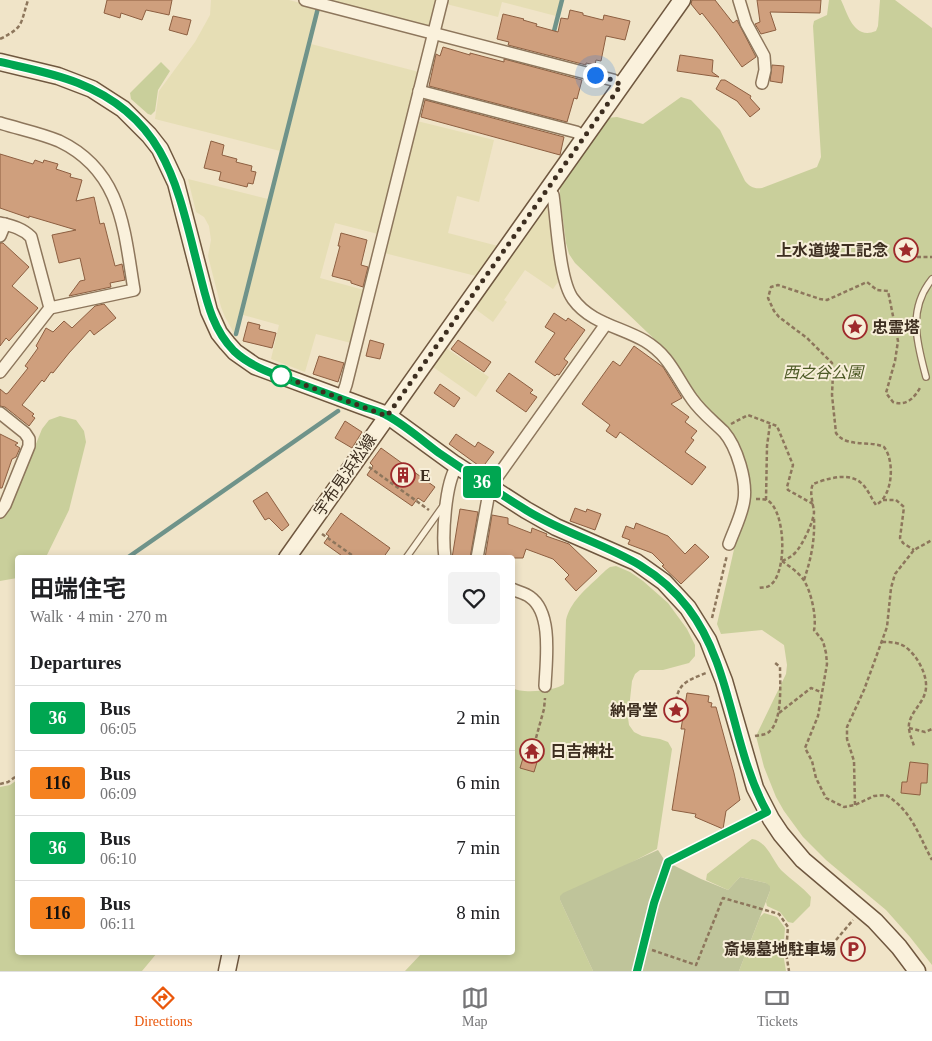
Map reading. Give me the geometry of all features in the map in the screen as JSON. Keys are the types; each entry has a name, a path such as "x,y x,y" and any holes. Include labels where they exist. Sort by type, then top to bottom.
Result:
{"street":[{"path":"305,0 613,80 621,85"},
{"path":"341,398 346,385 442,0"},
{"name":"宇布見浜松線","path":"289,555 682,0"},
{"path":"739,0 746,23 764,56 765,70 762,83"},
{"path":"0,62 67,79 92,89 108,98 137,121 160,150 176,182 209,310 219,333 235,352 255,366 387,416 490,487 556,527 636,562 677,594 708,640 724,681 750,772 767,812 780,834 803,860 875,921 899,947 917,971"},
{"path":"419,91 576,132 584,137"},
{"path":"0,123 56,140 82,155 93,165 110,189 121,216 134,290 50,308 0,372"},
{"path":"547,190 553,195 564,277 568,292 581,308 606,324 644,340 668,360 694,402 722,431 737,453 744,499 729,544"},
{"path":"0,236 2,223 25,231 31,236 50,308"},
{"path":"478,555 490,487 606,324"},
{"path":"0,413 25,433 29,439 29,446 5,505 0,512"},
{"path":"446,555 444,530 452,474 457,466"},
{"path":"515,590 531,597 543,615 546,636 546,686"},
{"path":"228,971 231,955"}],"lane":[{"path":"926,377 918,344 916,318 923,293 932,279"},
{"path":"408,555 448,499"},
{"path":"637,971 654,903 668,862 767,812"}],"path":[{"path":"0,39 19,28 28,0"},
{"path":"917,257 932,257"},
{"path":"804,580 812,557 815,532 811,489 813,484 842,477 858,480 876,505 883,500 890,482 891,469 887,450 879,444 843,440 836,434 832,396 832,363 807,338 774,312 768,298 771,287 778,285 827,300 868,282 877,290 888,290 898,341 895,361 886,393 893,402 903,404 913,398 926,377"},
{"path":"722,431 748,415 777,426 793,465 787,487 788,490 813,504"},
{"path":"766,500 767,446 770,424"},
{"path":"370,468 437,515"},
{"path":"744,499 766,500 773,505 780,522 782,561 771,585 758,588"},
{"path":"883,500 896,500 904,507 900,538 903,543 914,550"},
{"path":"782,561 799,549 814,515"},
{"path":"323,534 352,555"},
{"path":"855,805 854,761 847,739 847,727 887,627 891,588 895,574 914,550 932,540"},
{"path":"714,609 729,544"},
{"path":"782,561 804,580 815,612 814,630 823,642 826,652 825,676 818,716 806,748 812,761 816,778 826,798 844,807 855,805 874,796 886,795 903,808 920,832 932,860"},
{"path":"882,642 894,642 905,647 914,655 926,681 926,691 923,700 912,715 908,728 914,746"},
{"path":"750,737 768,733 772,730 779,713 780,667 774,662"},
{"path":"676,707 677,693 683,685 691,679 709,672"},
{"path":"779,713 811,688 821,692"},
{"path":"536,738 544,709"},
{"path":"908,728 925,732 932,729"},
{"path":"0,784 8,782 15,777"},
{"path":"643,947 696,965 722,898 779,914 788,927 786,953 788,971"},
{"path":"836,940 856,917"}],"shaded area":[{"path":"211,0 289,0 316,7 280,151 155,119 159,91 195,42 210,15"},
{"path":"322,0 437,0 430,28"},
{"path":"447,0 560,0 556,16 502,2 498,17 446,4"},
{"path":"311,44 419,72 378,234 335,223 320,278 364,290 351,343 316,334 305,372 271,359 279,325 243,315"},
{"path":"417,121 494,140 479,202 457,196 448,233 498,246 476,276 384,253"},
{"path":"188,179 268,199 234,333 221,307 208,256 211,240 209,226 204,217 196,212"},
{"path":"550,200 560,279 553,289 525,270 504,300 507,302 493,322 474,308"},
{"path":"446,348 489,377 476,397 433,367"}],"green space":[{"name":"西之谷公園","path":"829,0 841,0 849,19 862,32 876,31 880,0 895,0 932,28 932,965 886,910 826,860 803,837 776,797 764,767 756,736 786,674 787,665 784,645 762,630 721,634 717,624 735,545 750,500 750,490 742,451 728,429 699,399 672,356 575,263 569,254 566,243 560,196 560,187 564,178 607,118 617,117 643,124 681,97 691,100 720,130 745,181 752,187 762,188 817,167 821,157 813,26 814,21 827,15"},
{"path":"161,62 170,71 158,90 155,111 151,115 131,99 130,93"},
{"path":"60,416 76,420 84,431 86,442 69,510 47,555 15,555 15,578 0,581 0,519 10,508 42,429 49,420"},
{"path":"616,566 630,572 668,603 687,629 695,645 695,656 689,663 663,670 640,670 635,674 632,681 629,725 634,732 642,736 668,742 672,749 657,849 560,900 593,971 405,971 420,955 515,955 515,689 538,691 564,684 566,620 569,612 577,599 610,567"},
{"path":"15,781 15,955 155,955 142,971 0,971 0,787 10,785"},
{"path":"752,839 762,843 781,870 811,897 810,906 793,923 788,922 780,912 767,906 766,902 770,891 766,883 740,877 728,890 706,880 707,874"},
{"path":"658,850 665,861 728,890 740,877 766,883 770,886 770,891 739,971 593,971 560,900 560,896"},
{"path":"764,913 777,917 785,928 783,953 786,971 739,971 760,917"}],"building":[{"path":"107,0 172,0 169,15 146,10 142,20 121,13 120,18 104,13"},
{"path":"692,0 715,0 733,23 737,20 756,57 742,67 702,13 700,15 691,4"},
{"path":"757,0 821,0 820,13 770,12 776,30 761,34 755,24 760,22"},
{"path":"570,10 603,20 604,15 630,21 625,40 606,36 601,61 596,60 595,65 586,63 586,65 508,45 509,42 497,39 503,14 524,19 537,24 536,26 558,32 561,18 568,19"},
{"path":"173,16 191,20 187,35 169,30"},
{"path":"443,47 504,62 504,59 582,80 577,99 574,98 567,122 429,86 436,54 440,56"},
{"path":"680,55 713,60 712,72 719,77 677,71"},
{"path":"772,65 784,66 782,83 770,81"},
{"path":"721,80 725,80 751,96 750,98 760,109 750,117 737,101 716,89"},
{"path":"425,100 564,137 560,155 421,117"},
{"path":"211,141 224,145 222,155 237,159 236,162 252,166 251,171 256,172 253,184 248,183 247,187 219,180 221,172 204,168"},
{"path":"0,154 33,164 35,160 43,163 44,160 58,164 56,169 71,174 70,177 82,180 76,201 94,197 100,224 104,223 115,266 122,264 125,280 110,283 111,287 69,296 80,281 85,280 80,258 59,263 52,235 76,230 29,216 29,218 0,208"},
{"path":"341,233 367,240 361,265 368,267 363,287 351,283 351,281 332,276 340,246 338,246"},
{"path":"0,243 3,243 29,267 12,286 38,308 9,341 6,338 0,346"},
{"path":"104,304 116,318 94,335 90,330 53,373 51,372 44,382 42,380 22,405 34,414 32,416 35,418 29,426 5,407 0,406 0,389 6,394 8,393 28,368 25,366 38,348 36,346 46,328 53,332 64,321 72,328 95,306"},
{"path":"554,313 566,321 568,318 585,330 564,359 568,362 559,375 555,376 535,362 555,333 545,327"},
{"path":"248,322 260,325 259,329 276,333 272,348 243,341"},
{"path":"370,340 384,344 380,359 366,356"},
{"path":"458,340 491,362 484,372 451,349"},
{"path":"634,346 663,367 682,398 671,404 689,417 685,422 697,431 691,438 694,440 685,452 706,467 692,485 620,432 616,438 606,431 610,425 582,404 613,361 620,366"},
{"path":"319,356 344,363 338,382 313,374"},
{"path":"509,373 533,390 530,393 537,397 526,412 496,391"},
{"path":"440,384 460,398 454,407 434,393"},
{"path":"345,421 362,432 352,448 335,438"},
{"path":"0,434 18,443 15,445 20,448 16,457 12,459 2,488 0,488"},
{"path":"456,434 475,447 478,442 494,452 482,468 449,444"},
{"name":"E","path":"381,448 435,487 424,502 418,498 412,506 367,475 373,466 370,463"},
{"path":"267,492 289,525 282,531 269,518 265,520 253,501"},
{"path":"575,508 586,512 587,509 601,514 595,530 570,521"},
{"path":"460,509 478,512 471,555 452,555"},
{"path":"341,513 390,548 385,555 341,555 324,543 329,536 326,534"},
{"path":"492,515 508,518 508,524 531,533 532,528 547,534 546,536 569,544 597,571 576,591 565,579 569,575 553,559 526,549 523,558 515,558 515,555 485,555"},
{"path":"636,523 668,536 685,554 695,544 709,557 681,584 662,566 664,565 652,553 628,544 630,540 622,537 626,526 634,529"},
{"path":"687,693 709,696 708,702 712,703 711,707 716,707 734,773 740,800 726,811 723,829 695,817 696,814 672,810 685,729 681,729"},
{"path":"527,745 541,749 534,772 520,768"},
{"path":"910,762 928,764 927,783 921,783 920,795 901,793 902,782 907,782"}],"waterway":[{"path":"553,35 562,0"},
{"path":"236,334 318,8"},
{"path":"131,555 338,411"}],"bus line":[{"name":"36","path":"0,62 58,76 92,89 123,109 149,135 160,150 176,182 213,322 219,333 235,352 266,371 387,416 453,463 540,519 622,555 651,571 677,594 698,622 708,640 724,681 755,788 767,812 668,862 654,903 637,971"}],"place":[{"name":"上水道竣工記念","path":"906,250"},
{"name":"忠霊塔","path":"855,327"},
{"name":"E","path":"403,475"},
{"name":"納骨堂","path":"676,710"},
{"name":"日吉神社","path":"532,751"},
{"name":"斎場墓地駐車場","path":"853,949"}],"route":[{"path":"281,376 387,416 621,85 613,80 595,75"}]}
